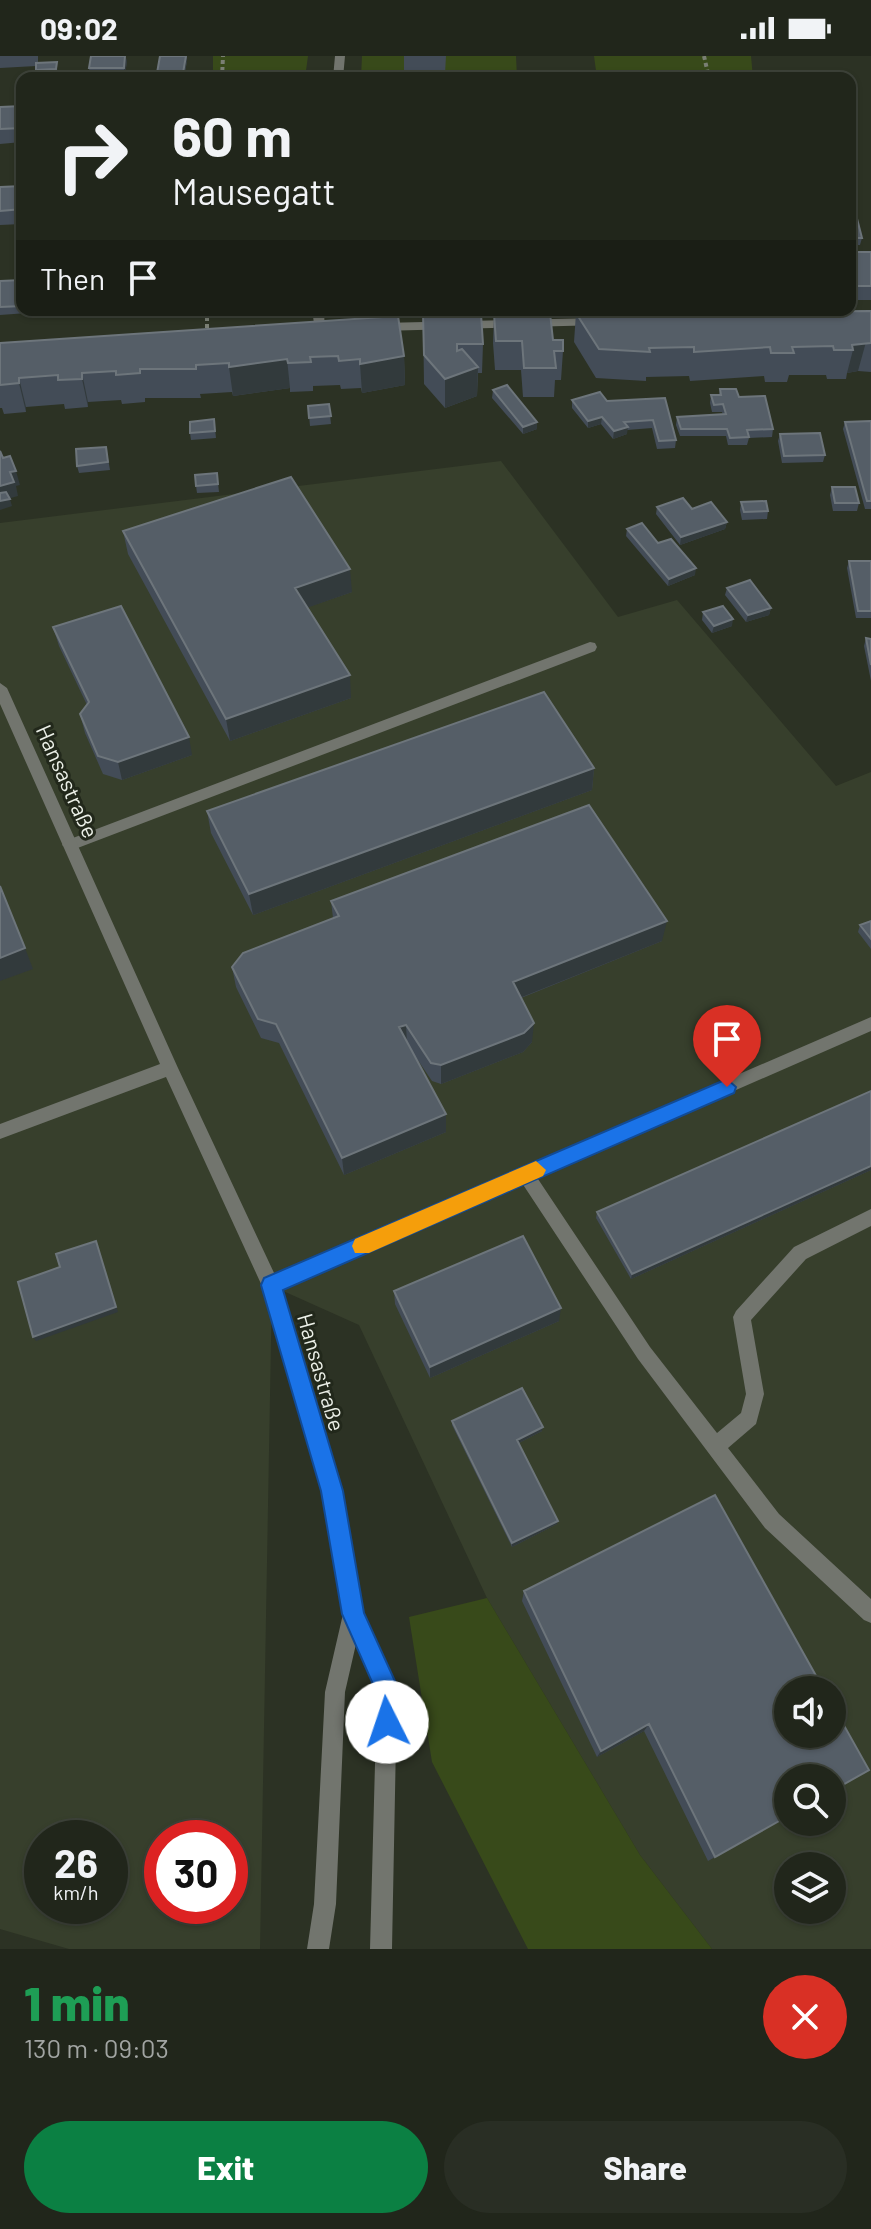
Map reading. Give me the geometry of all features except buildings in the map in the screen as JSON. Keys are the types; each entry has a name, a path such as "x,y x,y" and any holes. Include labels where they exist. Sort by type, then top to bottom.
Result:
{"street":[{"path":"319,316 321,330"},
{"path":"364,327 606,321"},
{"path":"307,331 335,329"},
{"path":"70,845 590,647"},
{"name":"Hansastraße","path":"0,688 271,1285 332,1491 353,1614 387,1690 381,1949"},
{"path":"271,1285 871,1024"},
{"path":"0,1132 170,1068"},
{"path":"526,1175 644,1353 772,1521 871,1613"},
{"path":"715,1447 749,1418 755,1394 742,1317 800,1253 871,1217"},
{"name":"Hansastraße","path":"318,1949 325,1904 335,1692 353,1614"}],"path":[{"path":"207,316 207,338"}],"shaded area":[{"path":"501,461 618,617 677,600 836,786 871,772 871,1949 712,1949 640,1855 487,1598 359,1325 272,1286 260,1949 69,1949 0,1929 0,523"}],"green space":[{"path":"213,56 308,56 306,72 213,72"},
{"path":"362,56 516,56 517,72 361,72"},
{"path":"594,56 751,56 752,72 596,72"},
{"path":"487,1598 640,1855 712,1949 528,1949 432,1762 409,1617"}],"slow traffic":[{"path":"362,1246 536,1170"}],"route":[{"path":"387,1722 387,1690 353,1614 332,1491 271,1285 727,1087"}]}
